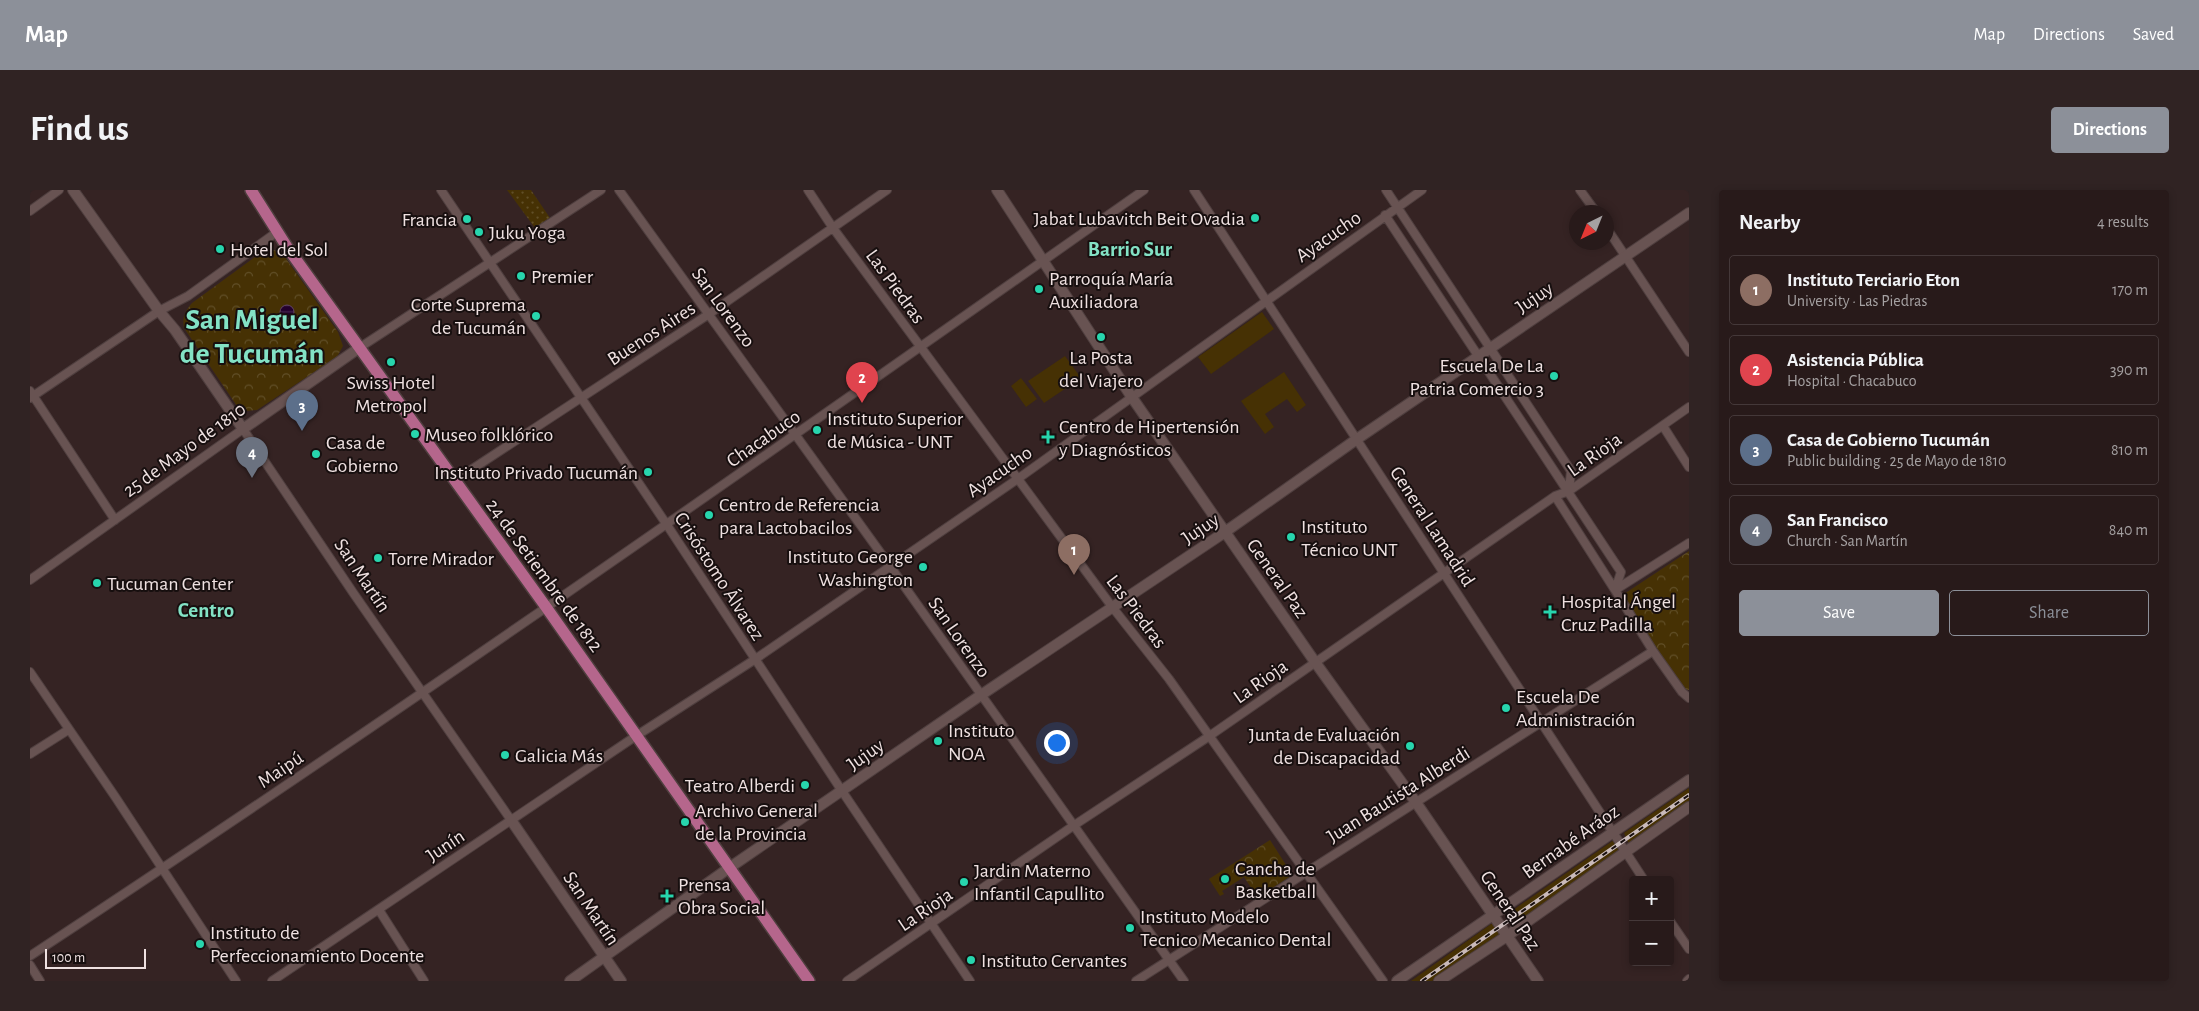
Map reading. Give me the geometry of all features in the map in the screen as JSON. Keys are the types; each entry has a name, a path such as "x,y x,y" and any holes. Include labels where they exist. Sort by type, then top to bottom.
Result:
{"main road":[{"name":"24 de Setiembre de 1812","path":"251,190 277,232 546,607 809,981"}],"street":[{"path":"30,211 59,190"},
{"name":"San Martín","path":"73,190 159,311 175,330 354,594 621,981"},
{"name":"Crisóstomo Álvarez","path":"441,190 667,525 754,660 970,981"},
{"path":"359,348 600,190"},
{"name":"San Lorenzo","path":"619,190 890,566 1184,981"},
{"name":"Las Piedras","path":"808,190 833,228 1113,608 1169,679 1208,737 1383,981"},
{"name":"Buenos Aires","path":"454,481 709,314 887,190"},
{"name":"General Paz","path":"997,190 1042,262 1131,396 1315,662 1415,801 1538,981"},
{"name":"Chacabuco","path":"546,607 667,525 1144,190"},
{"name":"General Lamadrid","path":"1194,190 1641,876"},
{"path":"1386,190 1571,471 1569,491"},
{"name":"Ayacucho","path":"636,736 754,660 1019,478 1131,396 1422,190"},
{"path":"1580,190 1591,205"},
{"name":"Jujuy","path":"570,981 729,868 981,695 1225,532 1357,439 1689,213"},
{"path":"1385,215 1621,572 1615,590"},
{"path":"115,520 31,395 159,311 188,296 277,232"},
{"path":"1614,239 1689,352"},
{"name":"25 de Mayo de 1810","path":"30,580 359,348"},
{"name":"La Rioja","path":"847,981 1073,826 1208,737 1443,572 1555,496 1569,491 1689,407"},
{"path":"1663,426 1689,467"},
{"path":"1555,496 1653,651 1682,692 1689,698"},
{"path":"1615,590 1689,543"},
{"name":"Maipú","path":"30,956 423,693 546,607"},
{"name":"Juan Bautista Alberdi","path":"1136,981 1415,801 1653,651"},
{"path":"30,672 236,981"},
{"path":"30,754 68,730"},
{"name":"Junín","path":"272,981 636,736"},
{"name":"Bernabé Aráoz","path":"1397,981 1689,780"},
{"name":"Bernabé Aráoz","path":"1439,981 1507,936 1689,807"},
{"path":"379,910 424,981"},
{"path":"1671,921 1689,949"},
{"path":"30,965 40,981"}],"green space":[{"path":"507,190 531,190 550,218 535,228"},
{"path":"274,250 282,253 338,332 343,346 337,357 257,410 246,411 237,406 184,328 184,318 192,303 263,251"},
{"path":"1262,312 1274,329 1211,374 1198,357"},
{"path":"1065,356 1081,378 1044,403 1028,381"},
{"path":"1284,372 1306,405 1297,412 1287,399 1265,414 1274,427 1265,434 1241,401"},
{"path":"1021,378 1037,399 1026,407 1011,386"},
{"path":"1689,551 1689,690 1682,689 1621,596"},
{"path":"1689,788 1689,801 1629,844 1624,833"},
{"path":"1270,840 1288,868 1289,877 1258,898 1244,877 1222,891 1224,894 1220,896 1209,879"},
{"path":"1614,840 1619,851 1513,925 1506,915"},
{"path":"1494,922 1502,932 1432,981 1411,981"}],"shaded area":[{"path":"287,305 292,307 294,312 292,317 287,319 282,317 280,312 282,307"}],"railway":[{"path":"1422,981 1689,795"}],"place":[{"name":"Jabat Lubavitch Beit Ovadia","path":"1255,218"},
{"name":"Francia","path":"467,219"},
{"name":"Juku Yoga","path":"479,232"},
{"name":"Hotel del Sol","path":"220,249"},
{"name":"Premier","path":"521,276"},
{"name":"Parroquía María Auxiliadora","path":"1039,289"},
{"name":"Corte Suprema de Tucumán","path":"536,316"},
{"name":"La Posta del Viajero","path":"1101,337"},
{"name":"Swiss Hotel Metropol","path":"391,362"},
{"name":"Escuela De La Patria Comercio 3","path":"1554,376"},
{"name":"Asistencia Pública","path":"862,403"},
{"name":"Instituto Superior de Música - UNT","path":"817,430"},
{"name":"Casa de Gobierno Tucumán","path":"302,431"},
{"name":"Museo folklórico","path":"415,434"},
{"name":"Centro de Hipertensión y Diagnósticos","path":"1048,437"},
{"name":"Casa de Gobierno","path":"316,454"},
{"name":"Instituto Privado Tucumán","path":"648,472"},
{"name":"San Francisco","path":"252,478"},
{"name":"Centro de Referencia para Lactobacilos","path":"709,515"},
{"name":"Instituto Técnico UNT","path":"1291,537"},
{"name":"Torre Mirador","path":"378,558"},
{"name":"Instituto George Washington","path":"923,567"},
{"name":"Instituto Terciario Eton","path":"1074,575"},
{"name":"Tucuman Center","path":"97,583"},
{"name":"Hospital Ángel Cruz Padilla","path":"1550,612"},
{"name":"Escuela De Administración","path":"1506,708"},
{"name":"Instituto NOA","path":"938,741"},
{"name":"Junta de Evaluación de Discapacidad","path":"1410,746"},
{"name":"Galicia Más","path":"505,755"},
{"name":"Teatro Alberdi","path":"805,785"},
{"name":"Archivo General de la Provincia","path":"685,822"},
{"name":"Cancha de Basketball","path":"1225,879"},
{"name":"Jardin Materno Infantil Capullito","path":"964,882"},
{"name":"Prensa Obra Social","path":"667,896"},
{"name":"Instituto Modelo Tecnico Mecanico Dental","path":"1130,928"},
{"name":"Instituto de Perfeccionamiento Docente","path":"200,944"},
{"name":"Instituto Cervantes","path":"971,960"}],"district":[{"name":"Barrio Sur","path":"1130,249"},
{"name":"San Miguel de Tucumán","path":"252,336"},
{"name":"Centro","path":"206,610"}]}
